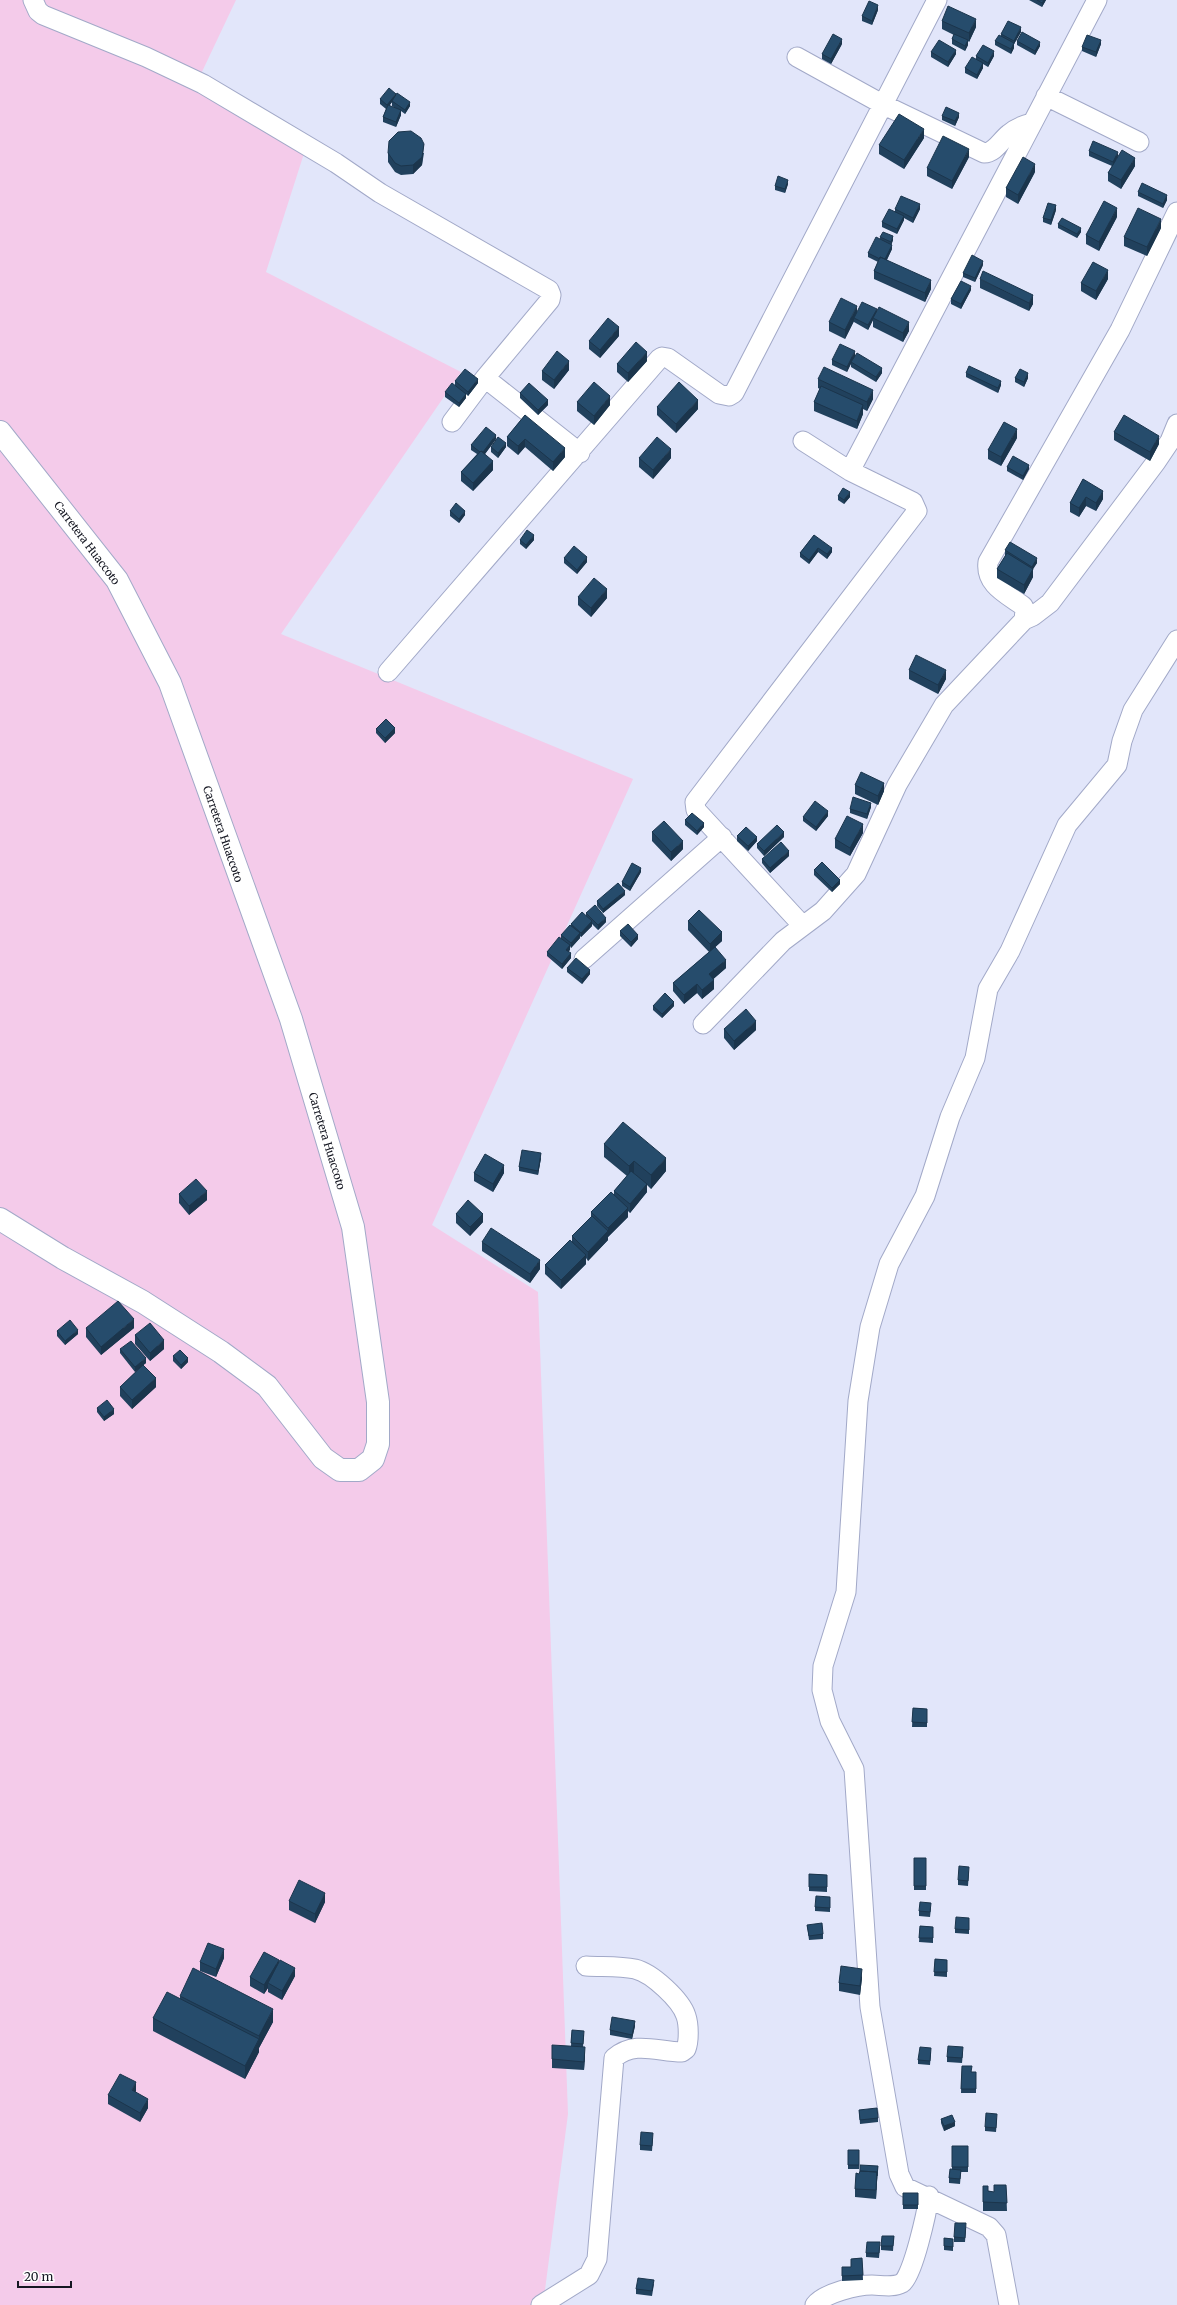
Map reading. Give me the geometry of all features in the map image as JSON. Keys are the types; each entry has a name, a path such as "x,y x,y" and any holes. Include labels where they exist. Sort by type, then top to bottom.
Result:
{"street":[{"path":"33,0 38,12 43,15 146,57 203,84 336,163 380,193 549,290 551,295 550,300 485,378 452,422"},
{"path":"388,672 662,357 668,358 719,394 729,396 734,393 937,0"},
{"path":"850,471 1097,0"},
{"path":"797,57 884,105 984,153 993,150 1009,133 1021,126 1032,123"},
{"path":"1046,96 1139,142"},
{"path":"1024,620 1025,610 1023,606 992,582 987,572 988,562 1120,330 1177,212"},
{"path":"485,378 580,453"},
{"path":"703,1024 783,941 824,911 856,874 897,785 944,705 1024,620 1033,616 1050,603 1156,462 1170,441 1177,424"},
{"name":"Carretera Huaccoto","path":"0,432 117,580 173,690 291,1019 353,1227 378,1402 378,1444 373,1459 359,1470 340,1470 323,1458 288,1410 261,1381 221,1352 143,1302 63,1258 0,1219"},
{"path":"803,441 850,471 913,502 917,511 696,802 696,810 803,926"},
{"path":"1009,2305 996,2235 989,2227 929,2196 905,2187 899,2174 870,2007 854,1769 830,1721 822,1690 823,1666 846,1592 858,1401 868,1335 889,1264 925,1196 950,1117 975,1058 988,989 1010,951 1067,825 1117,765 1122,741 1133,710 1177,640"},
{"path":"584,959 722,837"},
{"path":"541,2305 589,2275 596,2259 614,2058 624,2050 635,2047 682,2052 686,2050 688,2043 686,2015 670,1993 657,1980 636,1970 586,1966"},
{"path":"816,2305 832,2294 858,2286 889,2286 902,2282 911,2271 927,2214 929,2196"}],"shaded area":[{"path":"0,0 236,0 200,76 308,141 266,272 461,372 281,634 633,779 432,1225 538,1292 568,2114 543,2305 0,2305"}],"building":[{"path":"1037,0 1044,0 1042,3"},
{"path":"869,1 878,5 872,21 862,16"},
{"path":"948,6 976,19 969,33 942,21"},
{"path":"1008,21 1021,27 1014,41 1001,34"},
{"path":"1022,32 1040,42 1035,51 1017,41"},
{"path":"833,34 842,39 831,59 822,54"},
{"path":"954,34 968,40 965,46 952,39"},
{"path":"999,35 1014,43 1011,49 995,41"},
{"path":"1087,35 1101,40 1096,52 1082,47"},
{"path":"939,40 956,50 948,62 931,52"},
{"path":"983,45 994,51 988,63 976,56"},
{"path":"972,57 983,63 977,75 965,68"},
{"path":"389,88 396,94 387,105 380,99"},
{"path":"397,93 410,102 405,110 392,101"},
{"path":"388,105 401,110 396,122 383,117"},
{"path":"946,107 959,113 955,121 942,116"},
{"path":"899,114 924,129 904,160 879,145"},
{"path":"411,131 421,138 424,144 422,157 413,165 401,166 395,163 388,153 389,141 398,132"},
{"path":"943,136 969,149 952,181 927,168"},
{"path":"1093,141 1118,152 1113,162 1089,151"},
{"path":"1122,150 1135,158 1121,180 1108,173"},
{"path":"1023,157 1035,164 1018,195 1006,188"},
{"path":"778,176 788,180 785,189 775,186"},
{"path":"1142,183 1167,195 1163,204 1138,192"},
{"path":"901,196 920,204 913,218 895,209"},
{"path":"1104,201 1117,208 1099,242 1086,235"},
{"path":"1048,203 1056,205 1051,220 1043,218"},
{"path":"1138,208 1161,219 1147,247 1124,237"},
{"path":"889,209 904,216 897,229 882,222"},
{"path":"1062,218 1081,228 1077,234 1058,224"},
{"path":"883,232 893,236 891,242 880,237"},
{"path":"876,237 892,245 885,259 880,257 880,259 868,253"},
{"path":"972,255 983,261 975,278 963,273"},
{"path":"880,257 931,280 925,293 874,271"},
{"path":"1093,262 1108,270 1096,291 1081,283"},
{"path":"983,271 1033,295 1029,303 980,279"},
{"path":"961,281 971,286 961,304 951,299"},
{"path":"841,298 857,306 845,330 829,322"},
{"path":"862,302 877,309 868,325 854,318"},
{"path":"879,307 909,322 903,333 873,318"},
{"path":"608,318 619,327 600,350 589,341"},
{"path":"636,342 647,352 628,373 617,364"},
{"path":"840,344 855,351 847,367 832,360"},
{"path":"557,351 569,361 554,380 542,371"},
{"path":"857,353 882,368 876,377 851,362"},
{"path":"969,366 1001,381 998,388 966,373"},
{"path":"824,367 873,390 867,402 818,379"},
{"path":"465,369 478,379 468,392 455,381"},
{"path":"1020,369 1028,373 1024,382 1015,378"},
{"path":"594,382 610,396 594,416 577,402"},
{"path":"679,382 698,400 676,424 657,407"},
{"path":"452,383 466,394 459,403 445,392"},
{"path":"529,383 548,400 538,410 520,393"},
{"path":"821,386 863,405 857,421 814,402"},
{"path":"525,415 565,448 553,462 525,439 518,446 507,437"},
{"path":"1124,415 1159,436 1150,452 1114,432"},
{"path":"1004,422 1017,429 1001,457 988,450"},
{"path":"486,427 496,435 483,452 480,452 471,445"},
{"path":"498,437 506,443 498,453 491,447"},
{"path":"657,437 671,449 653,470 639,458"},
{"path":"481,451 493,461 473,483 461,472"},
{"path":"1013,456 1029,465 1023,476 1007,467"},
{"path":"1083,479 1103,491 1096,503 1086,497 1079,508 1070,503"},
{"path":"843,488 850,492 844,500 838,496"},
{"path":"456,503 465,511 459,519 450,511"},
{"path":"527,530 534,535 526,545 520,540"},
{"path":"814,535 832,548 827,554 818,548 809,560 800,553"},
{"path":"1010,542 1037,558 1032,567 1005,550"},
{"path":"574,546 587,557 577,570 564,558"},
{"path":"1007,553 1033,569 1024,585 997,569"},
{"path":"594,578 607,589 591,608 578,597"},
{"path":"916,655 946,670 938,685 909,670"},
{"path":"386,719 395,728 385,738 376,729"},
{"path":"861,772 884,783 878,796 855,785"},
{"path":"853,797 871,803 867,814 850,809"},
{"path":"815,801 828,811 816,827 803,817"},
{"path":"692,813 704,823 697,831 685,820"},
{"path":"847,816 863,824 850,848 835,839"},
{"path":"664,821 683,841 671,852 652,832"},
{"path":"777,825 784,832 764,851 757,844"},
{"path":"746,827 757,837 748,846 737,836"},
{"path":"781,842 789,851 770,868 762,859"},
{"path":"822,862 840,880 832,888 814,870"},
{"path":"632,863 641,868 630,887 622,882"},
{"path":"618,883 625,891 603,909 597,901"},
{"path":"595,905 606,918 598,925 586,913"},
{"path":"699,910 722,932 710,944 688,921"},
{"path":"582,912 592,921 581,933 571,924"},
{"path":"628,924 638,935 631,942 620,931"},
{"path":"570,925 580,933 571,943 561,935"},
{"path":"559,937 570,945 566,950 571,953 562,964 547,952"},
{"path":"715,947 726,960 709,974 714,980 702,990 697,984 684,995 673,983"},
{"path":"576,958 590,970 582,979 567,968"},
{"path":"665,993 674,1002 662,1014 653,1006"},
{"path":"746,1009 756,1021 734,1041 724,1029"},
{"path":"623,1122 666,1158 651,1175 634,1161 629,1166 604,1144"},
{"path":"522,1150 541,1153 538,1171 519,1167"},
{"path":"485,1154 504,1165 493,1184 474,1173"},
{"path":"631,1171 647,1184 630,1204 614,1191"},
{"path":"196,1179 207,1191 189,1206 179,1194"},
{"path":"611,1192 628,1208 608,1228 591,1212"},
{"path":"468,1200 483,1214 470,1227 456,1214"},
{"path":"592,1216 608,1231 588,1252 572,1236"},
{"path":"491,1228 540,1260 530,1274 482,1242"},
{"path":"570,1240 586,1255 561,1280 545,1265"},
{"path":"118,1301 134,1319 101,1347 86,1328"},
{"path":"70,1320 78,1330 65,1341 57,1331"},
{"path":"150,1323 164,1340 150,1353 135,1335"},
{"path":"131,1341 146,1358 135,1367 120,1349"},
{"path":"180,1350 188,1358 181,1365 173,1356"},
{"path":"143,1365 156,1378 132,1400 120,1387"},
{"path":"107,1400 114,1409 104,1417 97,1408"},
{"path":"913,1708 927,1709 927,1723 912,1722"},
{"path":"914,1858 926,1858 926,1886 914,1886"},
{"path":"959,1866 969,1867 968,1881 958,1880"},
{"path":"809,1874 827,1875 827,1887 809,1887"},
{"path":"299,1880 325,1893 315,1914 289,1901"},
{"path":"816,1896 830,1897 830,1908 815,1907"},
{"path":"920,1902 931,1903 930,1912 919,1911"},
{"path":"956,1917 969,1918 969,1930 955,1929"},
{"path":"822,1923 823,1934 809,1936 807,1925"},
{"path":"920,1926 933,1927 933,1938 919,1938"},
{"path":"208,1943 224,1949 216,1969 200,1962"},
{"path":"264,1952 279,1960 264,1985 250,1977"},
{"path":"935,1959 947,1960 947,1972 934,1972"},
{"path":"280,1960 295,1968 282,1991 268,1983"},
{"path":"841,1966 862,1969 860,1986 839,1983"},
{"path":"193,1968 273,2009 259,2036 180,1996"},
{"path":"167,1992 259,2039 245,2066 153,2018"},
{"path":"612,2017 635,2021 632,2035 610,2030"},
{"path":"572,2030 584,2031 583,2044 571,2043"},
{"path":"552,2045 585,2047 584,2062 552,2059"},
{"path":"948,2046 963,2047 962,2058 947,2057"},
{"path":"920,2047 931,2048 930,2061 918,2060"},
{"path":"962,2066 972,2066 971,2072 976,2072 976,2089 961,2089"},
{"path":"120,2074 136,2082 132,2090 148,2099 140,2113 108,2095"},
{"path":"877,2108 878,2118 860,2120 859,2110"},
{"path":"986,2113 997,2114 996,2128 985,2127"},
{"path":"952,2115 955,2122 944,2126 941,2119"},
{"path":"641,2132 653,2133 652,2146 640,2145"},
{"path":"952,2146 968,2146 968,2167 952,2167"},
{"path":"848,2150 859,2150 859,2165 848,2165"},
{"path":"860,2165 878,2166 877,2176 877,2172 860,2171"},
{"path":"950,2169 961,2170 960,2179 949,2178"},
{"path":"860,2171 877,2172 876,2190 855,2189 856,2173 859,2174"},
{"path":"994,2185 1006,2185 1007,2203 983,2202 983,2186 988,2186 988,2191 994,2192"},
{"path":"903,2193 918,2193 918,2205 903,2205"},
{"path":"955,2223 966,2223 965,2238 954,2237"},
{"path":"882,2236 894,2236 893,2246 881,2246"},
{"path":"944,2238 953,2239 953,2247 944,2246"},
{"path":"867,2242 880,2242 879,2253 866,2253"},
{"path":"862,2258 863,2275 842,2276 842,2267 851,2267 851,2259"},
{"path":"638,2278 654,2280 652,2291 636,2289"}]}
